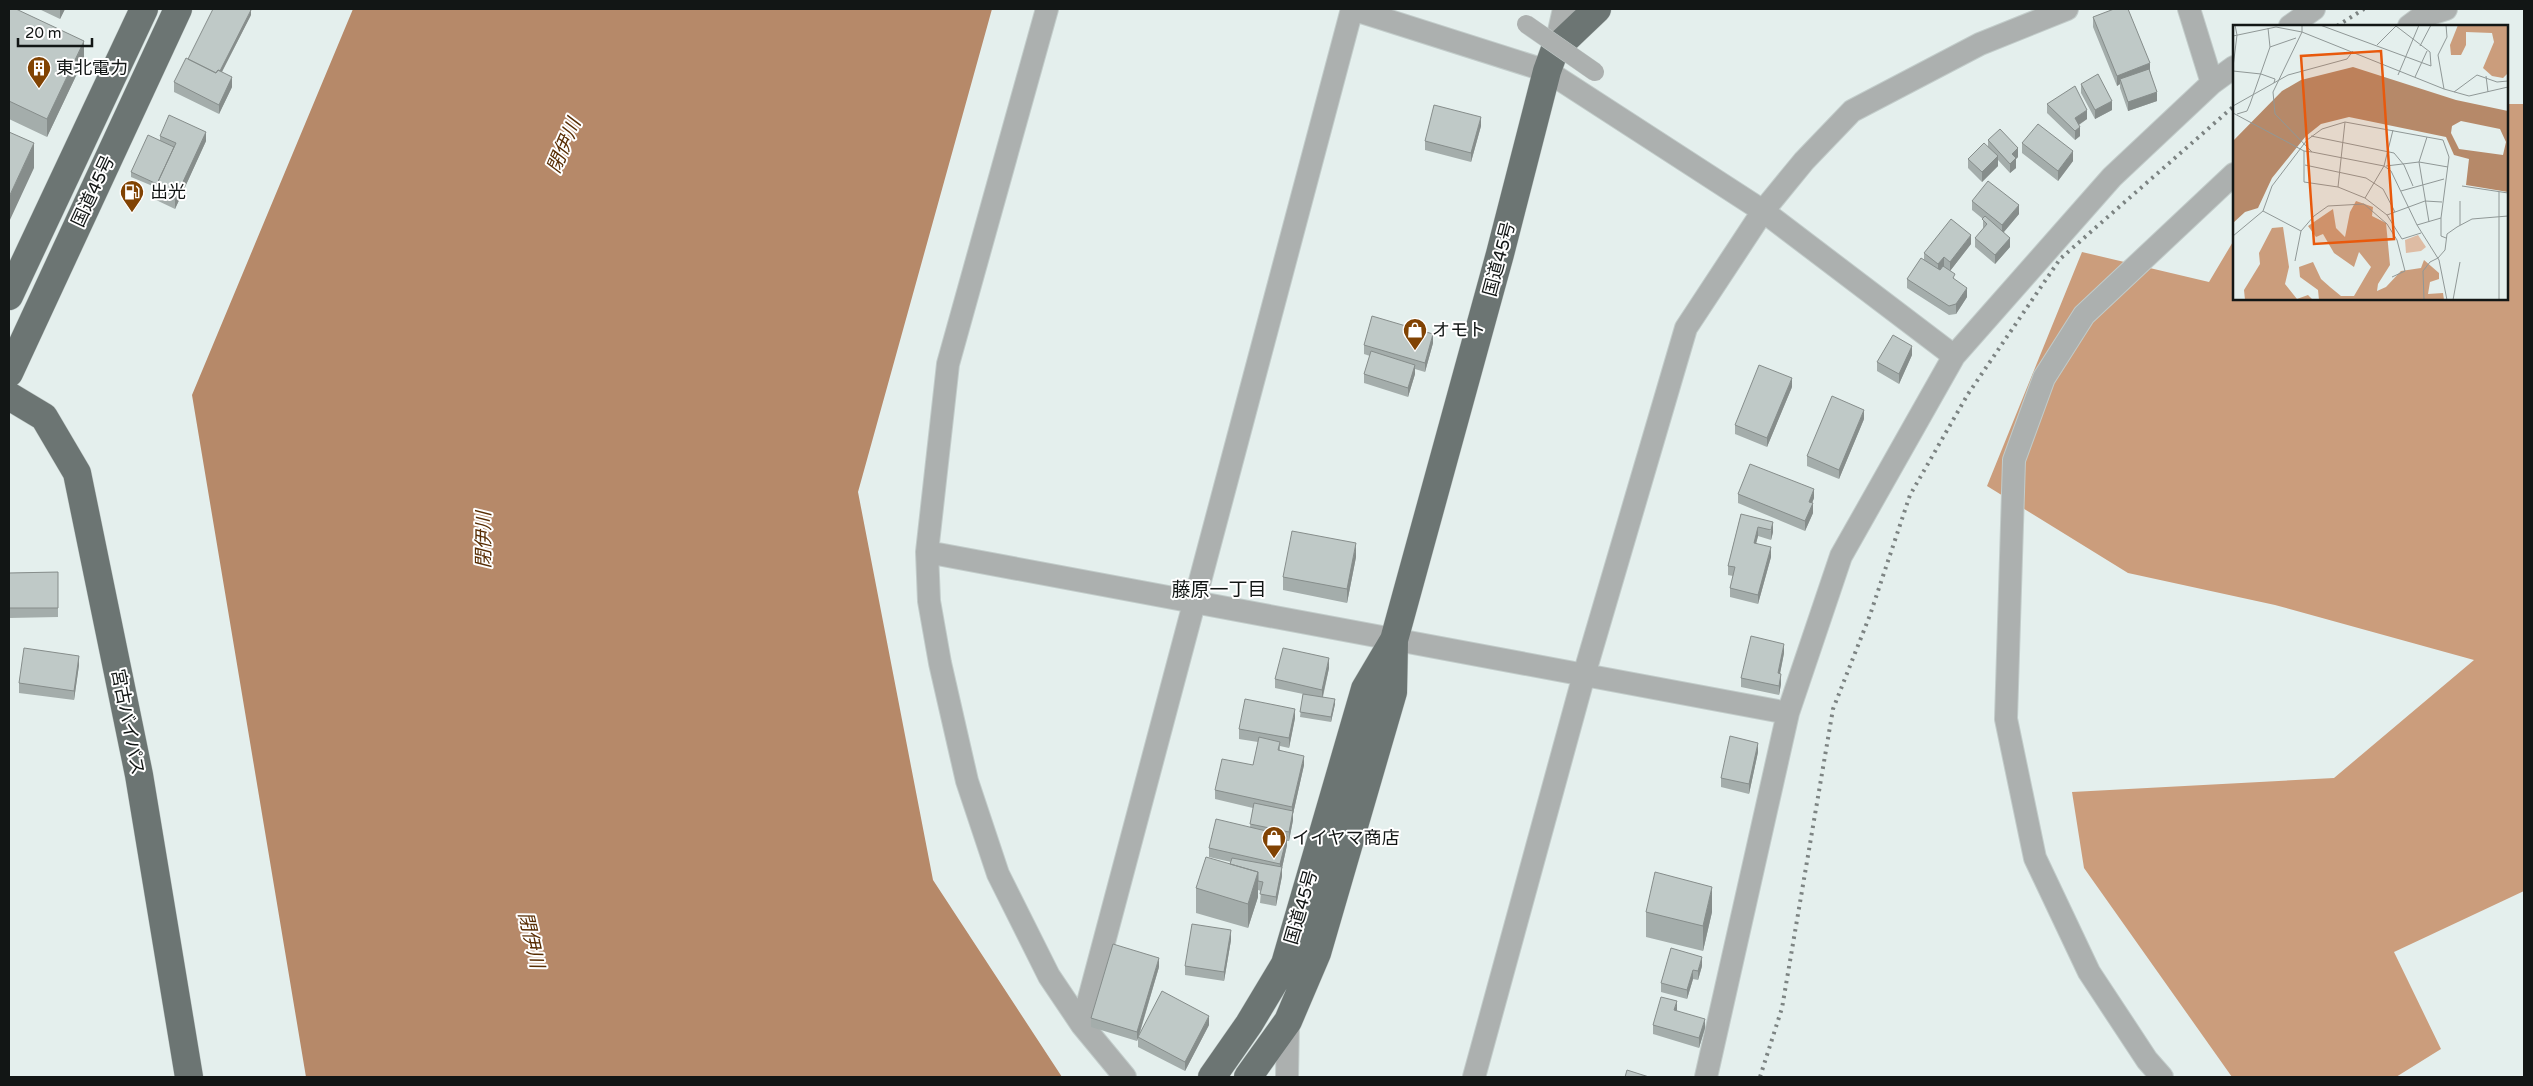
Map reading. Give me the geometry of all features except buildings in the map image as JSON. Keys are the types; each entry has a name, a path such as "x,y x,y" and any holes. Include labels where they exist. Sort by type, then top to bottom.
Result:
{"highway":[{"name":"国道45号","path":"9,296 144,9"},
{"name":"国道45号","path":"9,373 178,9"},
{"path":"1551,60 1597,9"},
{"name":"国道45号","path":"1248,1077 1288,1020 1317,953 1393,692 1394,640 1551,60"},
{"name":"宮古バイパス","path":"9,396 44,417 77,473 139,775 189,1077"},
{"name":"国道45号","path":"1212,1077 1249,1024 1284,964 1365,689 1394,640"}],"street":[{"path":"1047,9 948,364 927,552 929,601 940,663 967,781 998,874 1049,976 1082,1024 1125,1077"},
{"path":"1082,1024 1352,9 1551,60 1763,211 1954,356"},
{"path":"1551,60 1564,9"},
{"path":"1474,1077 1584,675 1686,328 1763,211 1804,161 1852,111 1980,44 2067,9"},
{"path":"2189,9 2212,83"},
{"path":"2291,25 2314,9"},
{"path":"2410,25 2421,17 2446,9"},
{"path":"1526,24 1595,72"},
{"path":"1706,1077 1788,713 1841,556 1954,356 2112,177 2212,83 2233,68"},
{"path":"2162,1077 2147,1060 2089,972 2035,858 2006,719 2014,460 2044,378 2084,315 2233,175"},
{"path":"927,552 1788,713"},
{"path":"1286,1077 1288,1020"}],"shaded area":[{"path":"2508,104 2524,104 2524,891 2394,952 2441,1049 2396,1077 2232,1077 2084,868 2072,792 2334,778 2474,660 2275,605 2128,573 1987,486 2082,252 2209,282 2233,242 2233,300 2508,300"}],"water":[{"name":"閉伊川","path":"353,9 992,9 858,492 933,880 1062,1077 306,1077 192,395"}],"railway":[{"path":"2339,25 2364,9"},
{"path":"1760,1077 1782,1008 1833,709 1870,615 1910,495 1968,394 2060,259 2233,107"}],"place":[{"name":"東北電力","path":"39,89"},
{"name":"出光","path":"132,213"},
{"name":"オモト","path":"1415,351"},
{"name":"イイヤマ商店","path":"1274,859"}],"district":[{"name":"藤原一丁目","path":"1219,590"}]}
